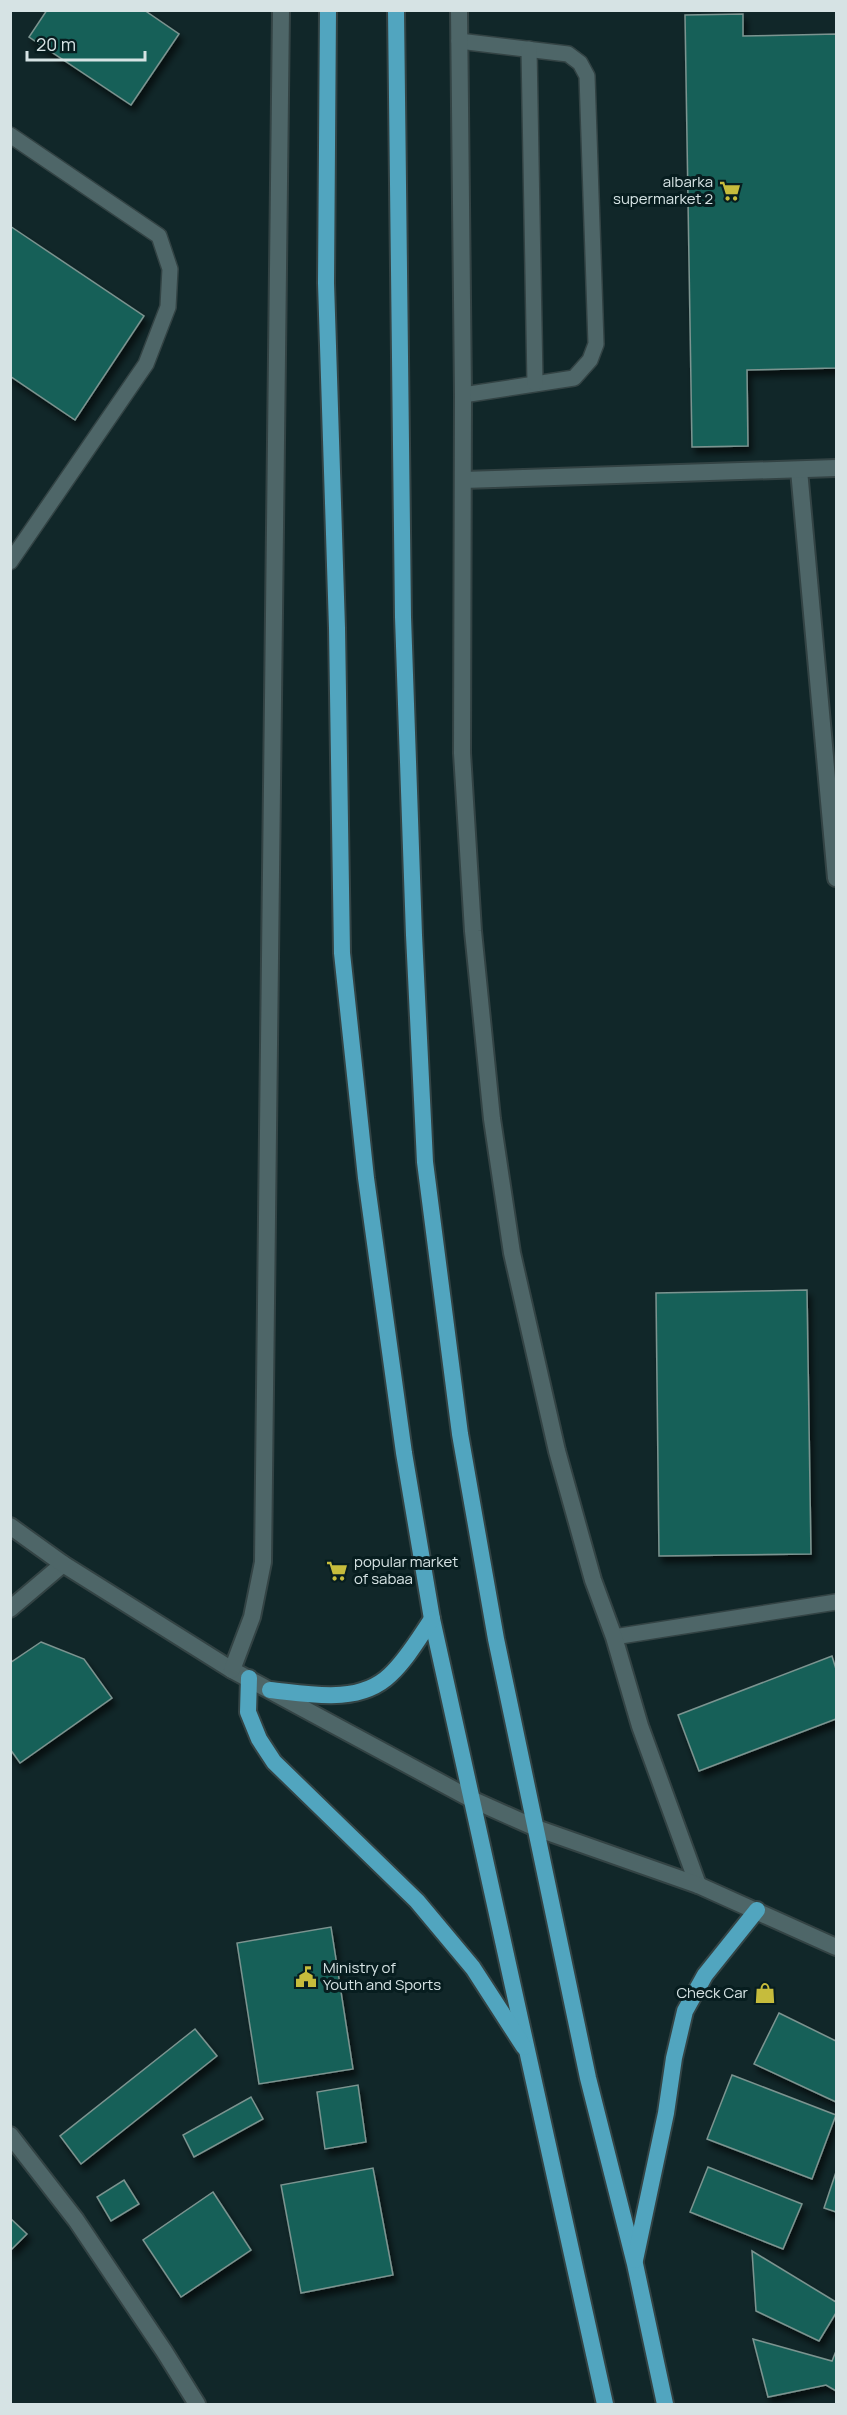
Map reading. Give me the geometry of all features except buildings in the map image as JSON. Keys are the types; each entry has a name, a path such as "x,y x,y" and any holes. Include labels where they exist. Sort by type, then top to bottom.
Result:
{"highway":[{"path":"328,10 326,283 337,628 342,953 368,1190 404,1453 432,1619 605,2404"},
{"path":"396,10 403,617 424,1162 460,1434 496,1639 588,2078 634,2264 664,2404"},
{"path":"270,1690 322,1695 353,1694 372,1687 389,1677 432,1619"},
{"path":"249,1678 248,1712 259,1739 274,1762 417,1901 473,1968 530,2056"},
{"path":"634,2264 685,2011 705,1975 756,1910"}],"street":[{"path":"232,1670 252,1617 263,1562 281,10"},
{"path":"459,10 463,395 462,753 473,931 492,1119 512,1253 557,1451 593,1580 614,1637 640,1726 698,1885"},
{"path":"463,480 837,468"},
{"path":"799,470 837,878"},
{"path":"10,1526 63,1564 232,1670 471,1799 536,1828 698,1885 837,1947"},
{"path":"10,1609 63,1564"},
{"path":"10,2135 76,2220 165,2352 197,2404"}],"lane":[{"path":"459,41 568,54 580,63 587,76 596,344 590,360 574,378 463,395"},
{"path":"529,50 535,384"},
{"path":"10,135 159,236 170,269 168,306 146,364 10,562"},
{"path":"614,1637 837,1602"}],"place":[{"name":"albarka supermarket 2","path":"730,191"},
{"name":"popular market of sabaa","path":"337,1571"},
{"name":"Ministry of Youth and Sports","path":"306,1977"},
{"name":"Check Car","path":"765,1993"}]}
